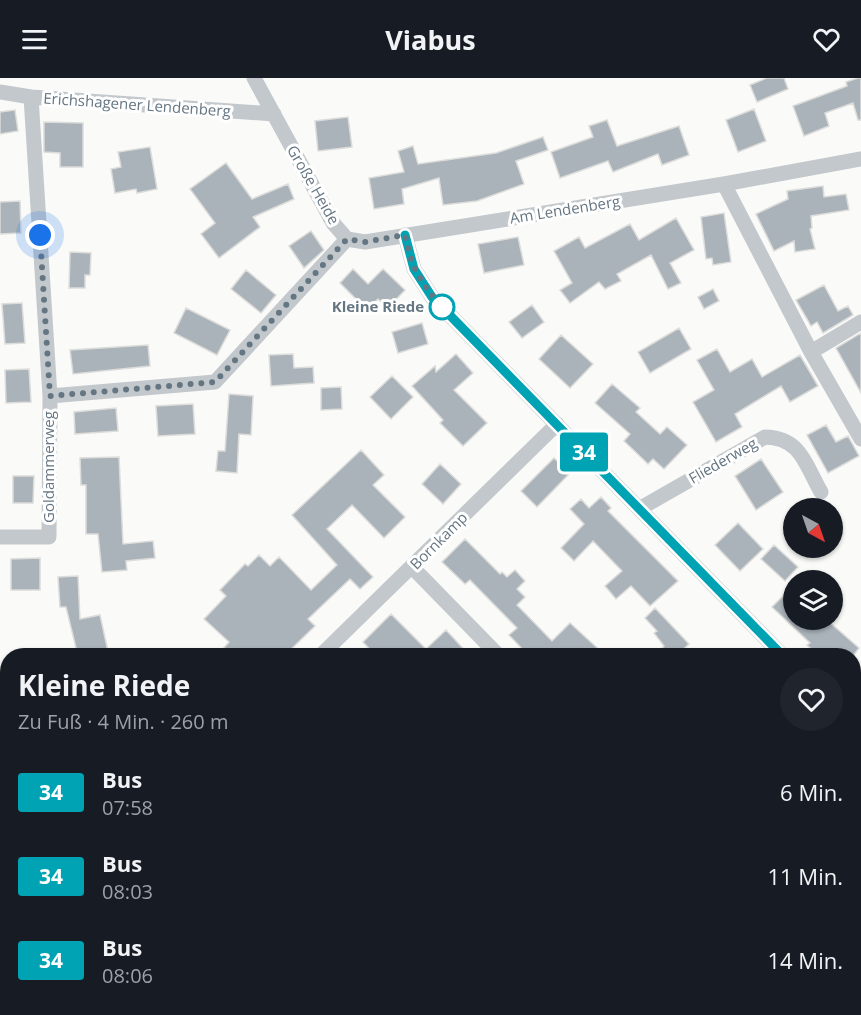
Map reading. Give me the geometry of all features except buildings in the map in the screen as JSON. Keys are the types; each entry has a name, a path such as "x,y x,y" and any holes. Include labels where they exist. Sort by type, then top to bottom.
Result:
{"street":[{"name":"Große Heide","path":"254,78 333,223 347,239 365,242 405,235"},
{"name":"Erichshagener Lendenberg","path":"0,92 31,97 274,114"},
{"name":"Goldammerweg","path":"0,537 49,537 50,396 31,97"},
{"name":"Am Lendenberg","path":"405,235 724,184 861,159"},
{"path":"724,184 811,352 861,439"},
{"path":"405,235 414,269 432,297 775,648"},
{"path":"50,396 215,382 347,239"},
{"path":"811,352 861,322"},
{"name":"Bornkamp","path":"328,648 558,424"},
{"name":"Fliederweg","path":"639,509 765,437 780,438 791,442 821,492"},
{"path":"412,567 491,648"}],"bus line":[{"name":"34","path":"405,235 414,269 432,297 775,648"}],"place":[{"name":"Kleine Riede","path":"442,307"}],"route":[{"path":"40,235 50,396 215,382 347,239 365,242 405,235 409,256 421,282 448,313 442,307"}]}
